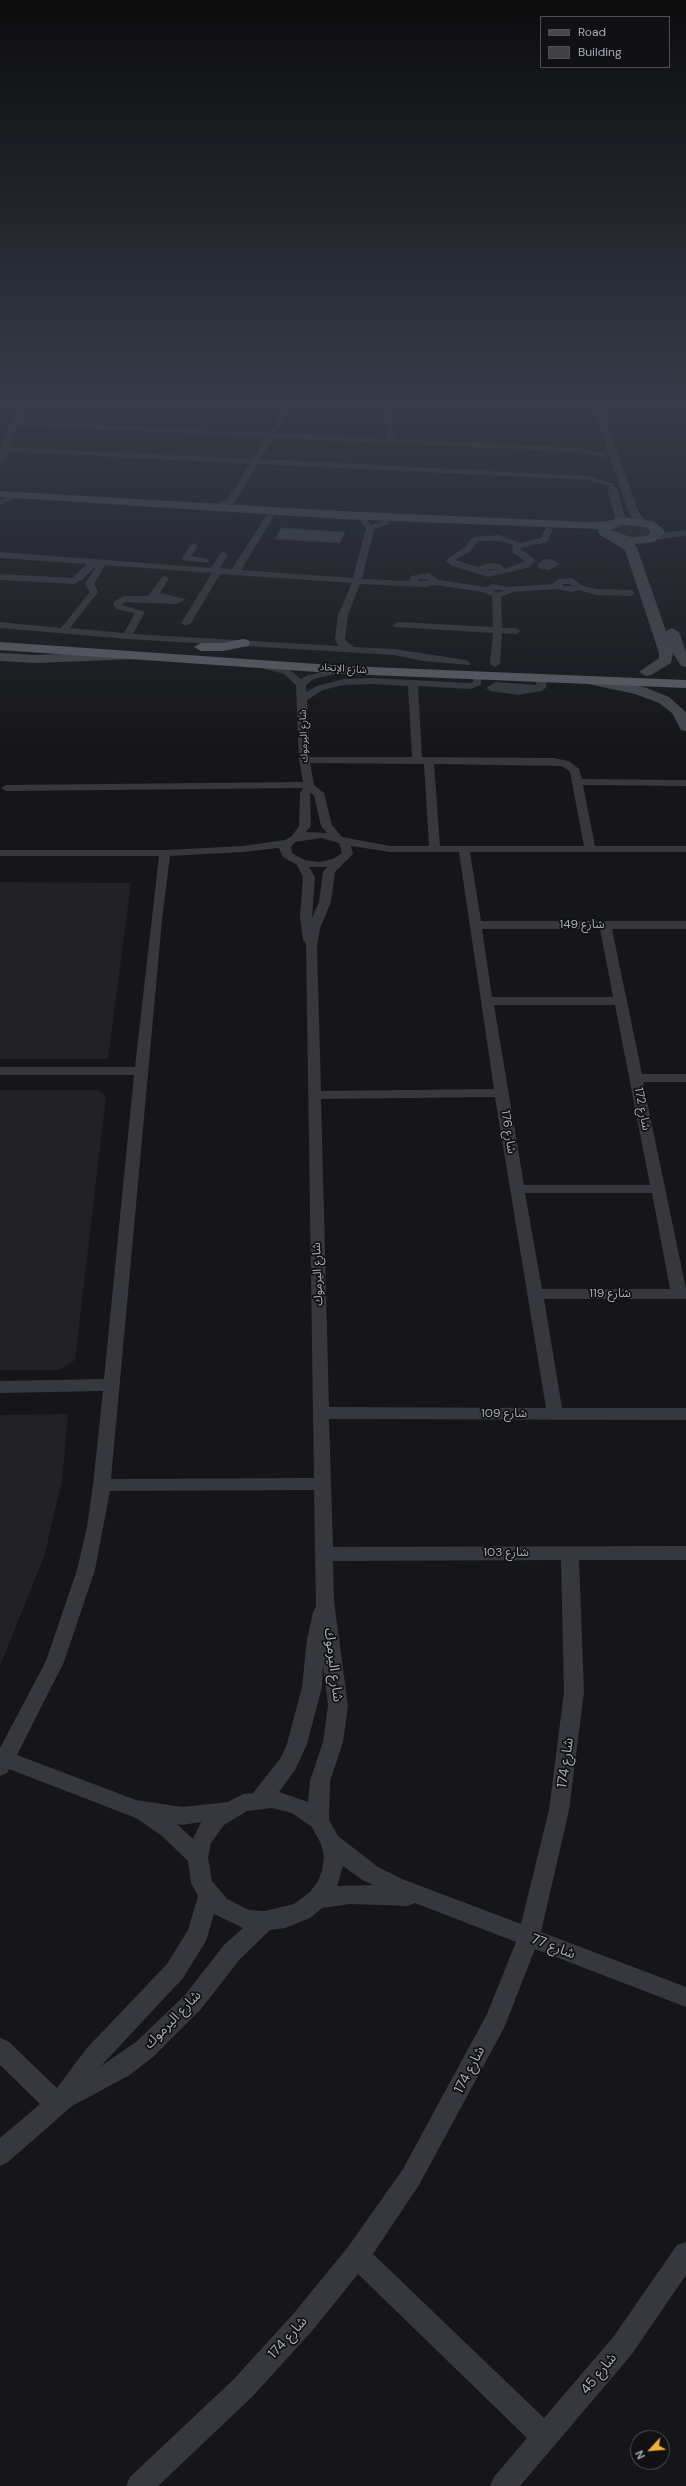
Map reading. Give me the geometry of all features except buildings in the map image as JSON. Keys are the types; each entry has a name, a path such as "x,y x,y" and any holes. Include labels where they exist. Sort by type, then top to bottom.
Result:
{"highway":[{"name":"شارع الإتحاد","path":"0,635 176,648 686,673"},
{"path":"176,648 216,648 244,643"},
{"name":"شارع الإتحاد","path":"0,646 133,656 252,662 477,681 542,679 686,684"}],"main road":[{"path":"302,519 367,525 386,522 649,532"},
{"path":"472,519 573,525 612,530 649,532"},
{"path":"612,530 631,548 666,653 666,660 646,672"},
{"path":"649,532 644,547 649,562"},
{"path":"669,620 677,649 686,663"},
{"path":"0,657 31,659 133,656"},
{"path":"588,680 639,690 664,700 675,708"},
{"path":"686,695 675,696 673,701 675,708 686,727"}],"street":[{"path":"235,572 268,519"},
{"path":"612,530 618,519"},
{"path":"638,519 649,532 686,533"},
{"path":"351,649 343,645 340,640 343,615 357,581 367,525"},
{"path":"649,532 686,528"},
{"path":"517,546 544,540 550,529"},
{"path":"527,565 531,560 518,553 516,544 506,539 480,538 450,560 453,563 492,575 527,565 541,566"},
{"path":"194,546 187,559 219,564 235,572 357,581 414,582 424,584 434,582 486,590 488,593 496,591 506,594 508,590 556,586 557,582 567,581 577,583 578,587 596,592 631,593"},
{"path":"0,555 92,563 219,564"},
{"path":"0,577 74,581 92,563"},
{"path":"64,630 94,592 94,589 89,584 102,563"},
{"path":"186,623 219,564"},
{"path":"479,570 482,567 493,566 500,567 503,572"},
{"path":"492,575 496,591 498,630 495,664"},
{"path":"127,636 140,612 119,607 117,604 122,599 152,597 165,579"},
{"path":"596,592 598,605"},
{"path":"0,625 127,636 401,652 423,658 466,663"},
{"path":"398,625 516,631"},
{"path":"321,647 340,640"},
{"path":"252,662 287,672 301,684 311,677 346,670"},
{"path":"303,698 320,688 344,682 414,683 477,681 491,688 496,686 519,686 526,689 541,688 542,679"},
{"path":"414,683 435,849"},
{"name":"شارع اليرموك","path":"292,841 305,826 305,793 309,786 304,760 303,698 301,684"},
{"path":"304,760 559,762 573,768 578,782 590,849"},
{"path":"578,782 684,782"},
{"path":"6,788 309,786"},
{"name":"شارع اليرموك","path":"309,786 319,793 326,826 340,840"},
{"path":"0,853 165,852 243,849 292,841 316,834 390,849"},
{"path":"340,840 348,850 340,860"},
{"path":"287,855 285,847 292,841"},
{"path":"243,849 287,855 301,863 319,865 366,852 390,849 686,849"},
{"name":"شارع 176","path":"464,849 477,925 501,1093 555,1414"},
{"path":"165,852 156,920 102,1485 86,1570 73,1615 55,1662 3,1763 135,1809 182,1816 206,1815 229,1810 258,1800 286,1801 310,1813 319,1821 331,1842 334,1856 332,1871 327,1886 317,1899 302,1911 285,1918 265,1921 249,1920 233,1914 220,1906 209,1895 202,1883 198,1857 201,1843 208,1830 229,1810"},
{"name":"شارع اليرموك","path":"311,947 314,928 325,902 329,872 340,860"},
{"name":"شارع اليرموك","path":"301,863 309,877 306,917 311,947 326,1601 338,1706 333,1742 320,1781 318,1801 319,1821"},
{"name":"شارع 149","path":"477,925 686,925"},
{"name":"شارع 172","path":"605,925 658,1189 683,1294"},
{"path":"487,1001 620,1001"},
{"path":"0,1071 141,1072"},
{"path":"636,1078 686,1078"},
{"path":"314,1095 501,1093"},
{"path":"517,1189 658,1189"},
{"name":"شارع 119","path":"534,1294 683,1294"},
{"path":"0,1388 111,1385"},
{"name":"شارع 109","path":"322,1414 686,1414"},
{"path":"102,1485 324,1484"},
{"name":"شارع 174","path":"139,2486 243,2388 303,2322 357,2256 411,2177 456,2098 496,2020 529,1938 559,1810 573,1700 575,1644 570,1553"},
{"name":"شارع 103","path":"325,1554 686,1553"},
{"name":"شارع اليرموك","path":"258,1800 274,1784 288,1764 297,1744 306,1715 316,1639 326,1601"},
{"path":"135,1809 168,1830 198,1857"},
{"name":"شارع 77","path":"331,1842 350,1859 371,1874 421,1897 686,1997"},
{"name":"شارع 77","path":"317,1899 350,1894 384,1894 421,1897"},
{"name":"شارع اليرموك","path":"0,2154 60,2101 94,2058 180,1965 198,1934 209,1895"},
{"name":"شارع اليرموك","path":"60,2101 120,2068 144,2050 193,2002 232,1952 265,1921"},
{"path":"0,2049 60,2101"},
{"name":"شارع 45","path":"503,2486 622,2345 686,2254"},
{"path":"357,2256 545,2437"}],"shaded area":[{"path":"617,525 645,526 653,531 651,536 617,538 608,528"},
{"path":"0,882 131,883 108,1059 0,1059"},
{"path":"0,1090 98,1090 106,1096 75,1360 60,1370 0,1370"},
{"path":"68,1414 62,1480 44,1557 0,1666 0,1415"}]}
